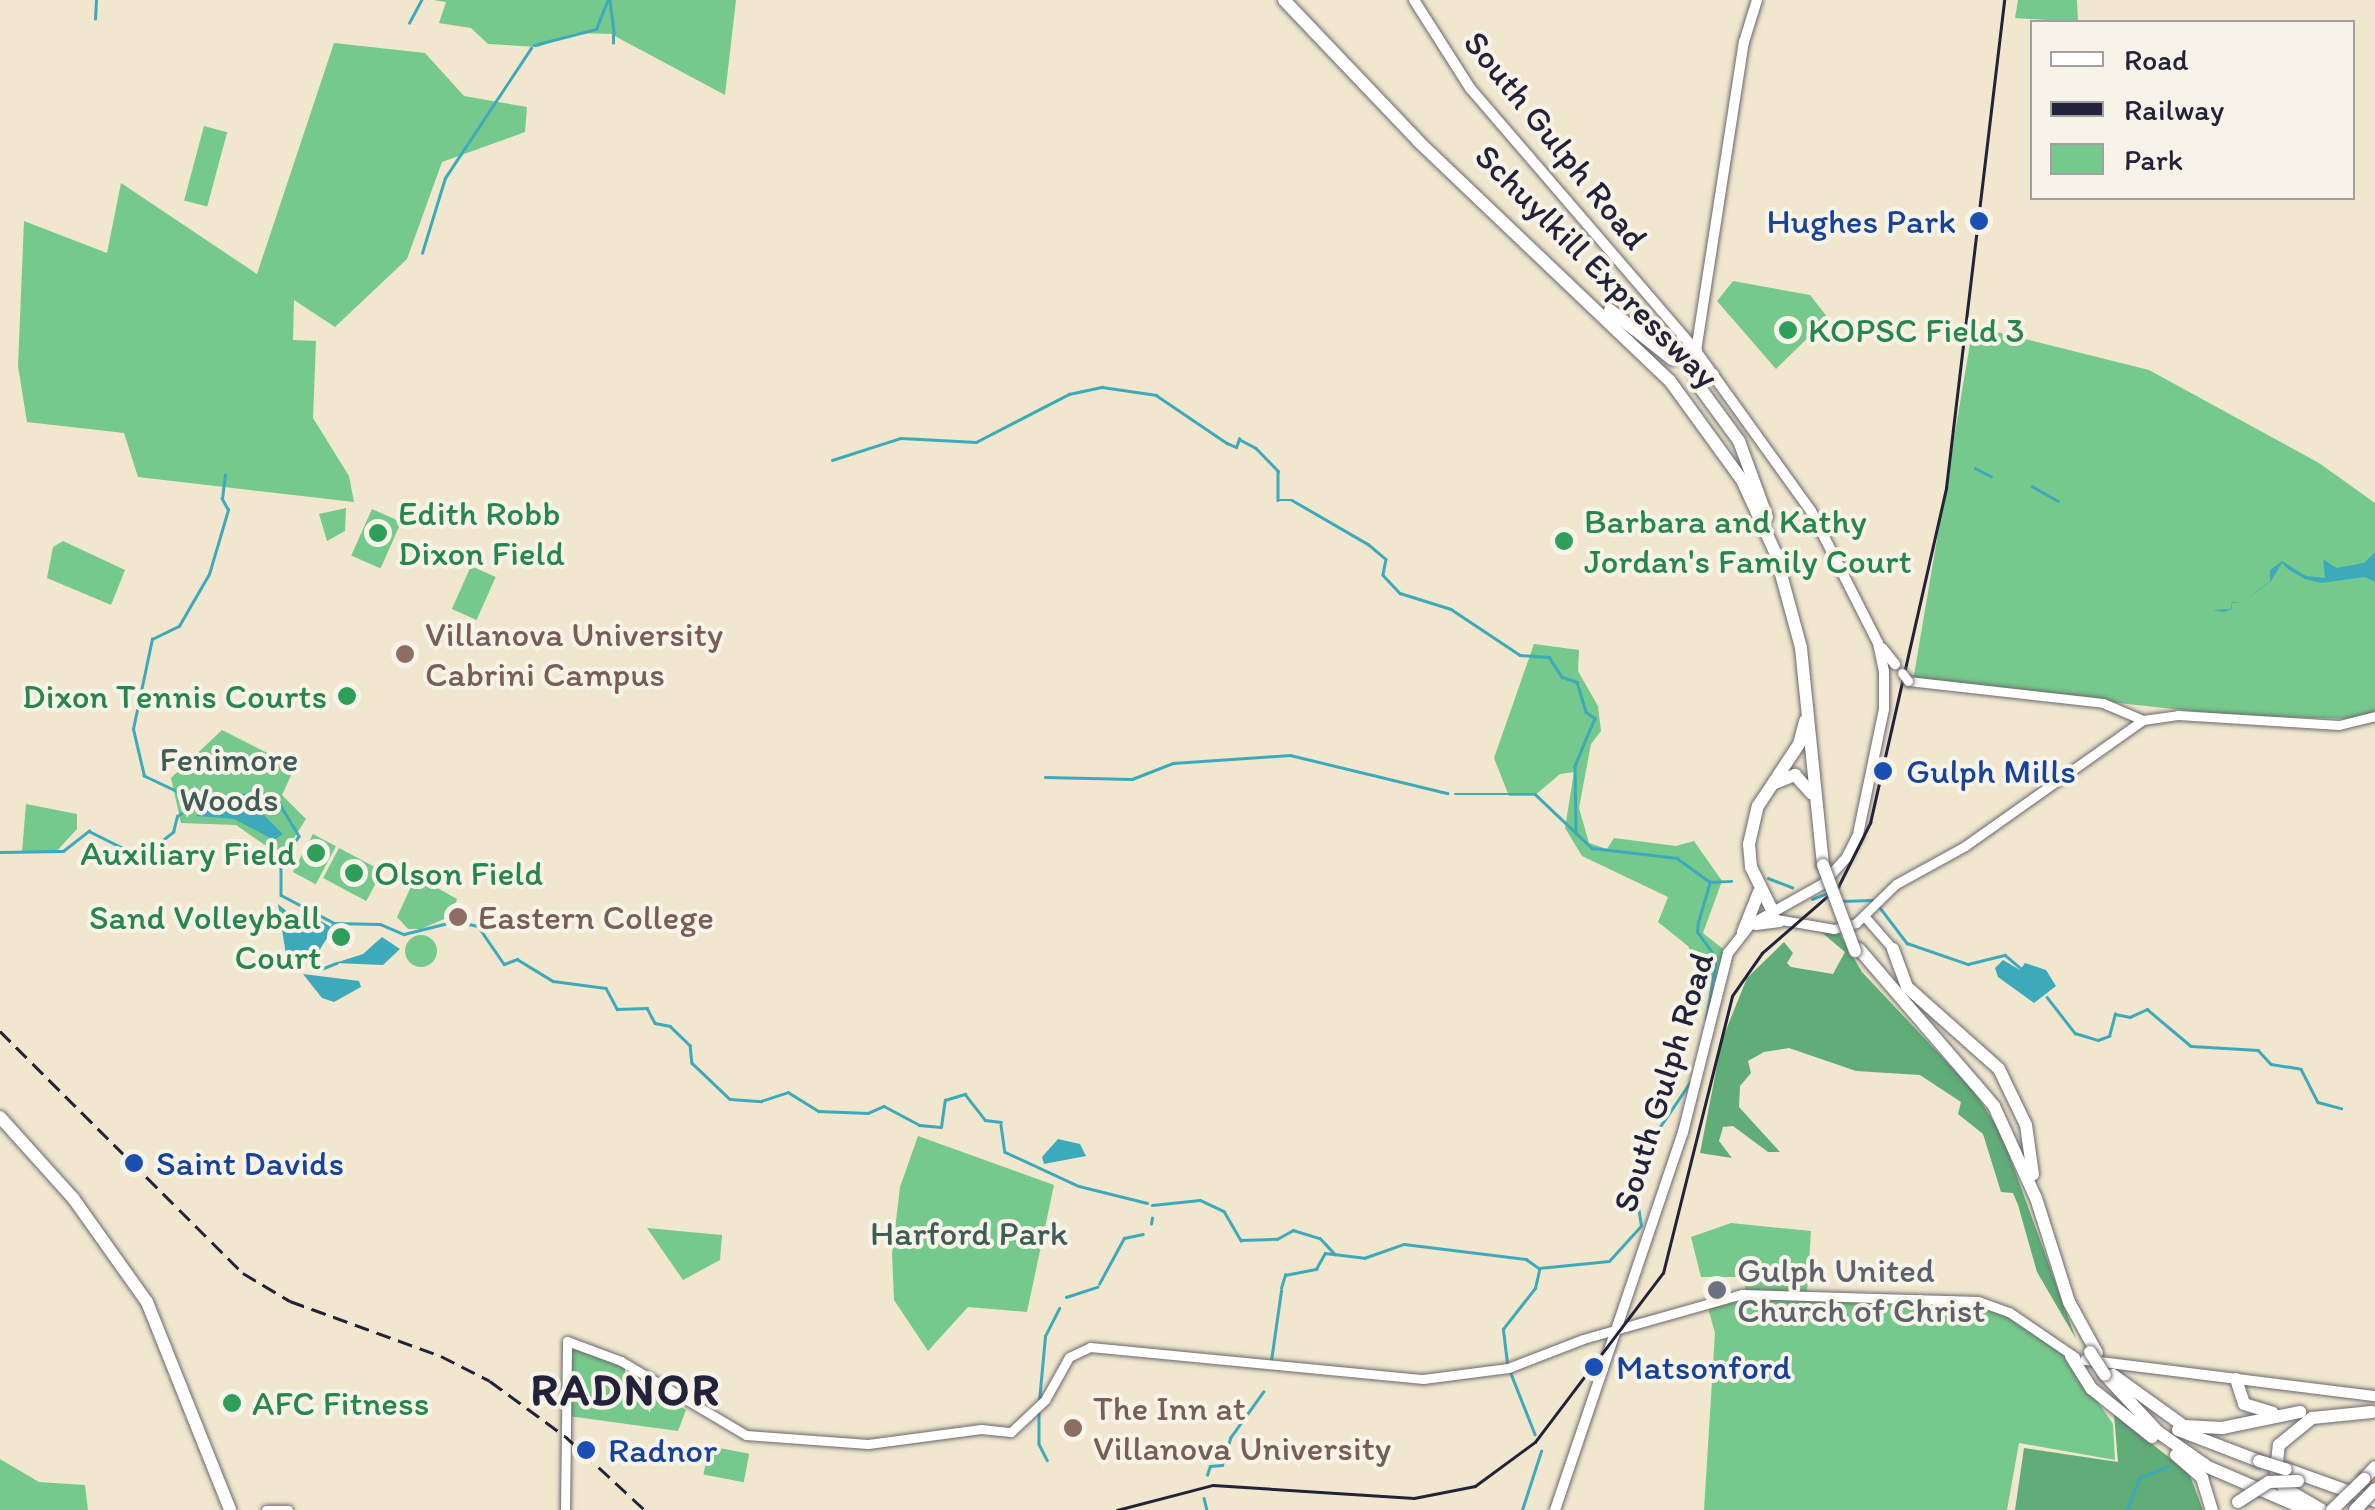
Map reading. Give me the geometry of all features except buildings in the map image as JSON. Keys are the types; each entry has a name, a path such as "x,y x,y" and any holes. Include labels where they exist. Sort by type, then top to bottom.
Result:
{"highway":[{"name":"Schuylkill Expressway","path":"1288,0 1707,416 1768,520 1808,652 1826,865"},
{"name":"Schuylkill Expressway","path":"1288,0 1419,142 1692,407 1762,522 1786,588 1805,673 1826,865 1857,950 1996,1118 2085,1358 2108,1372 2165,1423 2259,1461 2375,1497"},
{"path":"1563,270 1668,358 1696,352 1696,375 1742,447 1768,520"},
{"path":"1696,375 1713,376"},
{"path":"1780,919 1750,868 1752,832 1769,786 1803,735 1805,673"},
{"path":"1780,919 1754,846 1760,808 1780,778 1808,782 1820,835"},
{"path":"1747,928 1758,906 1759,889"},
{"name":"Schuylkill Expressway","path":"1857,950 1988,1097 2036,1198 2085,1358"},
{"path":"1897,958 1907,987 1999,1069 2026,1126 2036,1198"},
{"path":"0,1118 103,1236 147,1302 168,1347 228,1510"},
{"path":"2085,1358 2092,1389 2196,1471 2213,1510"},
{"name":"Schuylkill Expressway","path":"2108,1372 2158,1432 2227,1477 2308,1510"},
{"path":"2108,1372 2184,1426 2222,1428 2300,1412"},
{"path":"2236,1379 2249,1409 2373,1412"},
{"path":"2322,1510 2284,1488 2276,1472 2278,1445 2312,1418 2373,1412"},
{"path":"2158,1432 2202,1472 2213,1510"},
{"path":"2332,1510 2375,1466"},
{"path":"2227,1477 2289,1510"},
{"path":"2236,1506 2269,1482 2298,1481 2375,1497"},
{"path":"2355,1510 2375,1497"}],"main road":[{"name":"South Gulph Road","path":"1414,0 1489,112 1696,352 1834,548 1878,643 1898,671 1885,682 1858,835 1841,866 1815,889 1791,903 1780,919 1747,928 1728,953 1683,1132 1620,1312 1609,1331 1555,1510"},
{"path":"1696,352 1749,16 1757,0"},
{"path":"1885,682 1898,671 2106,704 2143,720"},
{"path":"1791,903 1780,919 1834,929 1865,917 1900,882 1964,846 2143,720 2178,715 2330,725 2375,716"},
{"path":"1865,917 1897,958"},
{"path":"555,1510 560,1494 567,1341 621,1361 724,1427 766,1439 868,1444 981,1428 1002,1434 1037,1408 1074,1354 1097,1346 1410,1380 1497,1371 1609,1331 1742,1294 1970,1300 2009,1312 2085,1358 2375,1396"},
{"path":"566,1363 571,1349 581,1345"},
{"path":"560,1494 565,1510"},
{"path":"266,1510 288,1510"}],"green space":[{"path":"433,0 736,0 725,95 611,34 576,33 538,47 488,44 471,28 439,23 446,2"},
{"path":"2018,0 2077,0 2078,20 2015,18"},
{"path":"334,43 425,53 464,96 527,107 525,132 442,162 407,259 335,327 294,300 293,340 316,341 313,418 349,476 354,502 138,477 124,433 27,422 18,366 24,221 107,253 121,183 257,274"},
{"path":"204,126 227,132 207,207 184,200"},
{"path":"1733,281 1810,295 1828,318 1776,369 1717,301"},
{"path":"1973,326 2149,370 2319,463 2375,503 2375,711 2358,719 2239,716 1913,681"},
{"path":"346,508 345,531 327,541 319,514"},
{"name":"Edith Robb Dixon Field","path":"372,509 401,522 380,569 351,556"},
{"path":"63,541 125,570 111,605 47,578 53,547"},
{"path":"471,566 496,577 477,620 452,609"},
{"path":"1534,644 1579,650 1578,671 1598,706 1601,731 1591,744 1579,808 1589,843 1607,849 1614,838 1676,846 1694,841 1722,881 1703,933 1728,953 1719,983 1702,974 1688,946 1658,922 1668,897 1582,856 1565,828 1574,772 1560,774 1534,796 1509,796 1494,758"},
{"name":"Fenimore Woods","path":"222,730 295,767 282,795 306,819 282,857 236,825 181,823 171,778"},
{"path":"26,804 77,814 77,829 55,853 22,852"},
{"name":"Auxiliary Field","path":"313,834 336,846 316,884 293,872"},
{"name":"Olson Field","path":"339,848 382,871 366,901 323,878"},
{"path":"416,876 457,899 451,916 421,929 408,929 397,917"},
{"path":"1820,931 1839,933 1862,972 1975,1092 2002,1135 2076,1339 2037,1272 2018,1205 2013,1193 2001,1192 1983,1134 1958,1114 1961,1102 1920,1075 1856,1071 1789,1048 1764,1052 1748,1061 1751,1073 1740,1086 1739,1107 1780,1152 1768,1152 1733,1126 1723,1127 1719,1141 1732,1158 1700,1153 1722,1040 1747,978 1784,942 1793,953 1787,963 1791,967 1833,974 1845,952"},
{"path":"421,935 432,940 437,951 432,962 421,967 410,962 405,951 410,940"},
{"name":"Harford Park","path":"918,1136 1054,1185 1027,1312 968,1307 928,1351 894,1300 892,1254 900,1187"},
{"path":"1731,1223 1811,1231 1807,1294 1746,1292 1743,1277 1701,1277 1691,1237"},
{"path":"647,1228 722,1235 720,1260 683,1280"},
{"path":"1734,1295 1988,1303 2064,1352 2113,1424 2115,1460 2019,1443 2007,1510 1704,1510 1715,1333 1707,1304"},
{"path":"573,1349 615,1362 686,1410 678,1431 568,1416"},
{"path":"2114,1414 2189,1473 2203,1510 2015,1510 2024,1448 2118,1462"},
{"path":"709,1446 749,1454 744,1482 703,1474"},
{"path":"0,1459 39,1482 85,1485 88,1510 0,1510"}],"water":[{"path":"2375,552 2375,582 2365,577 2321,583 2305,579 2282,563 2271,581 2242,603 2270,581 2270,570 2282,561 2306,576 2325,578 2323,559 2336,568 2364,563"},
{"path":"217,801 255,806 283,834 274,840 234,819 196,816"},
{"path":"278,904 301,923 307,913 331,927 320,949 303,961 286,955"},
{"path":"382,937 400,949 383,965 335,963 363,954"},
{"path":"2003,960 2020,970 2025,963 2046,970 2056,986 2034,1003 1998,977 1995,968"},
{"path":"303,974 359,981 361,987 334,1002 322,998"},
{"path":"1058,1139 1080,1144 1086,1156 1044,1164 1042,1157"}],"waterway":[{"path":"95,19 96,0"},
{"path":"409,23 421,0"},
{"path":"534,45 596,29 608,0"},
{"path":"610,0 614,34"},
{"path":"613,36 613,43"},
{"path":"422,253 445,178 531,48"},
{"path":"832,460 901,438 976,442 1069,394 1102,387 1156,395 1227,443 1236,447 1239,439 1256,448 1278,471 1278,500 1292,500 1368,544 1386,559 1383,575 1400,593 1451,609 1520,655 1549,657 1562,677 1577,682 1586,712 1595,718 1575,766 1576,832"},
{"path":"1975,468 1991,476"},
{"path":"199,802 144,776 133,729 152,639 179,626 209,574 228,510 222,499 225,475"},
{"path":"2032,486 2058,501"},
{"path":"1045,777 1132,779 1173,763 1290,755 1447,793"},
{"path":"0,852 63,851 89,831 141,857 173,832 177,816 204,799 261,793 281,806 299,836 281,866 281,895 334,923 380,924 404,934 456,921 478,926 504,964 517,959 553,981 606,988 617,1009 647,1008 655,1023 670,1026 690,1045 692,1063 730,1099 761,1101 788,1092 818,1111 868,1113 884,1106 919,1125 941,1127 945,1100 965,1094 985,1120 1001,1122"},
{"path":"1455,794 1535,794 1592,848 1677,858 1709,881"},
{"path":"1768,878 1792,887"},
{"path":"1706,1020 1716,958 1697,932 1698,922 1710,882 1731,881"},
{"path":"1812,899 1828,893"},
{"path":"1841,901 1872,900"},
{"path":"1878,905 1907,943 1968,964 2005,955 2024,971"},
{"path":"334,924 310,962 321,969 337,963"},
{"path":"2047,997 2075,1033 2098,1040 2109,1036 2115,1014 2130,1017 2147,1009 2191,1046 2258,1050 2271,1064 2301,1069 2318,1102 2341,1108"},
{"path":"1281,1288 1285,1275 1316,1269 1325,1253 1364,1258 1404,1244 1526,1259 1539,1268 1609,1261 1641,1226 1635,1188 1657,1131 1691,1081"},
{"path":"1001,1125 1005,1152 1079,1186 1147,1203"},
{"path":"1152,1205 1200,1200 1224,1211 1241,1240 1277,1239 1293,1230 1320,1238 1335,1254"},
{"path":"1151,1224 1152,1218"},
{"path":"1099,1284 1124,1238 1143,1234"},
{"path":"1507,1363 1503,1329 1535,1288 1539,1270"},
{"path":"1066,1297 1097,1287"},
{"path":"1271,1361 1281,1291"},
{"path":"1039,1401 1045,1336 1059,1308"},
{"path":"1510,1371 1535,1434"},
{"path":"1207,1475 1210,1466 1222,1465 1230,1438 1263,1392"},
{"path":"1039,1409 1039,1444 1047,1460"},
{"path":"1522,1510 1541,1451"},
{"path":"2127,1510 2139,1478 2169,1466"},
{"path":"1204,1498 1207,1510"}],"tram line":[{"path":"1117,1510 1213,1485 1414,1498 1475,1486 1535,1442 1663,1273 1732,996 1762,953 1838,887 1870,823 1946,488 2004,0"}],"railway":[{"path":"0,1031 243,1273 290,1301 441,1356 490,1381 565,1436 645,1510"}],"place":[{"name":"Hughes Park","path":"1979,221"},
{"name":"KOPSC Field 3","path":"1788,330"},
{"name":"Edith Robb Dixon Field","path":"378,533"},
{"name":"Barbara and Kathy Jordan's Family Court","path":"1564,541"},
{"name":"Villanova University Cabrini Campus","path":"405,654"},
{"name":"Dixon Tennis Courts","path":"347,696"},
{"name":"Gulph Mills","path":"1883,771"},
{"name":"Auxiliary Field","path":"316,853"},
{"name":"Olson Field","path":"354,873"},
{"name":"Eastern College","path":"458,917"},
{"name":"Sand Volleyball Court","path":"341,937"},
{"name":"Saint Davids","path":"134,1163"},
{"name":"Gulph United Church of Christ","path":"1717,1290"},
{"name":"Matsonford","path":"1594,1367"},
{"name":"AFC Fitness","path":"232,1403"},
{"name":"The Inn at Villanova University","path":"1073,1428"},
{"name":"Radnor","path":"586,1450"}],"district":[{"name":"RADNOR","path":"626,1390"}]}
